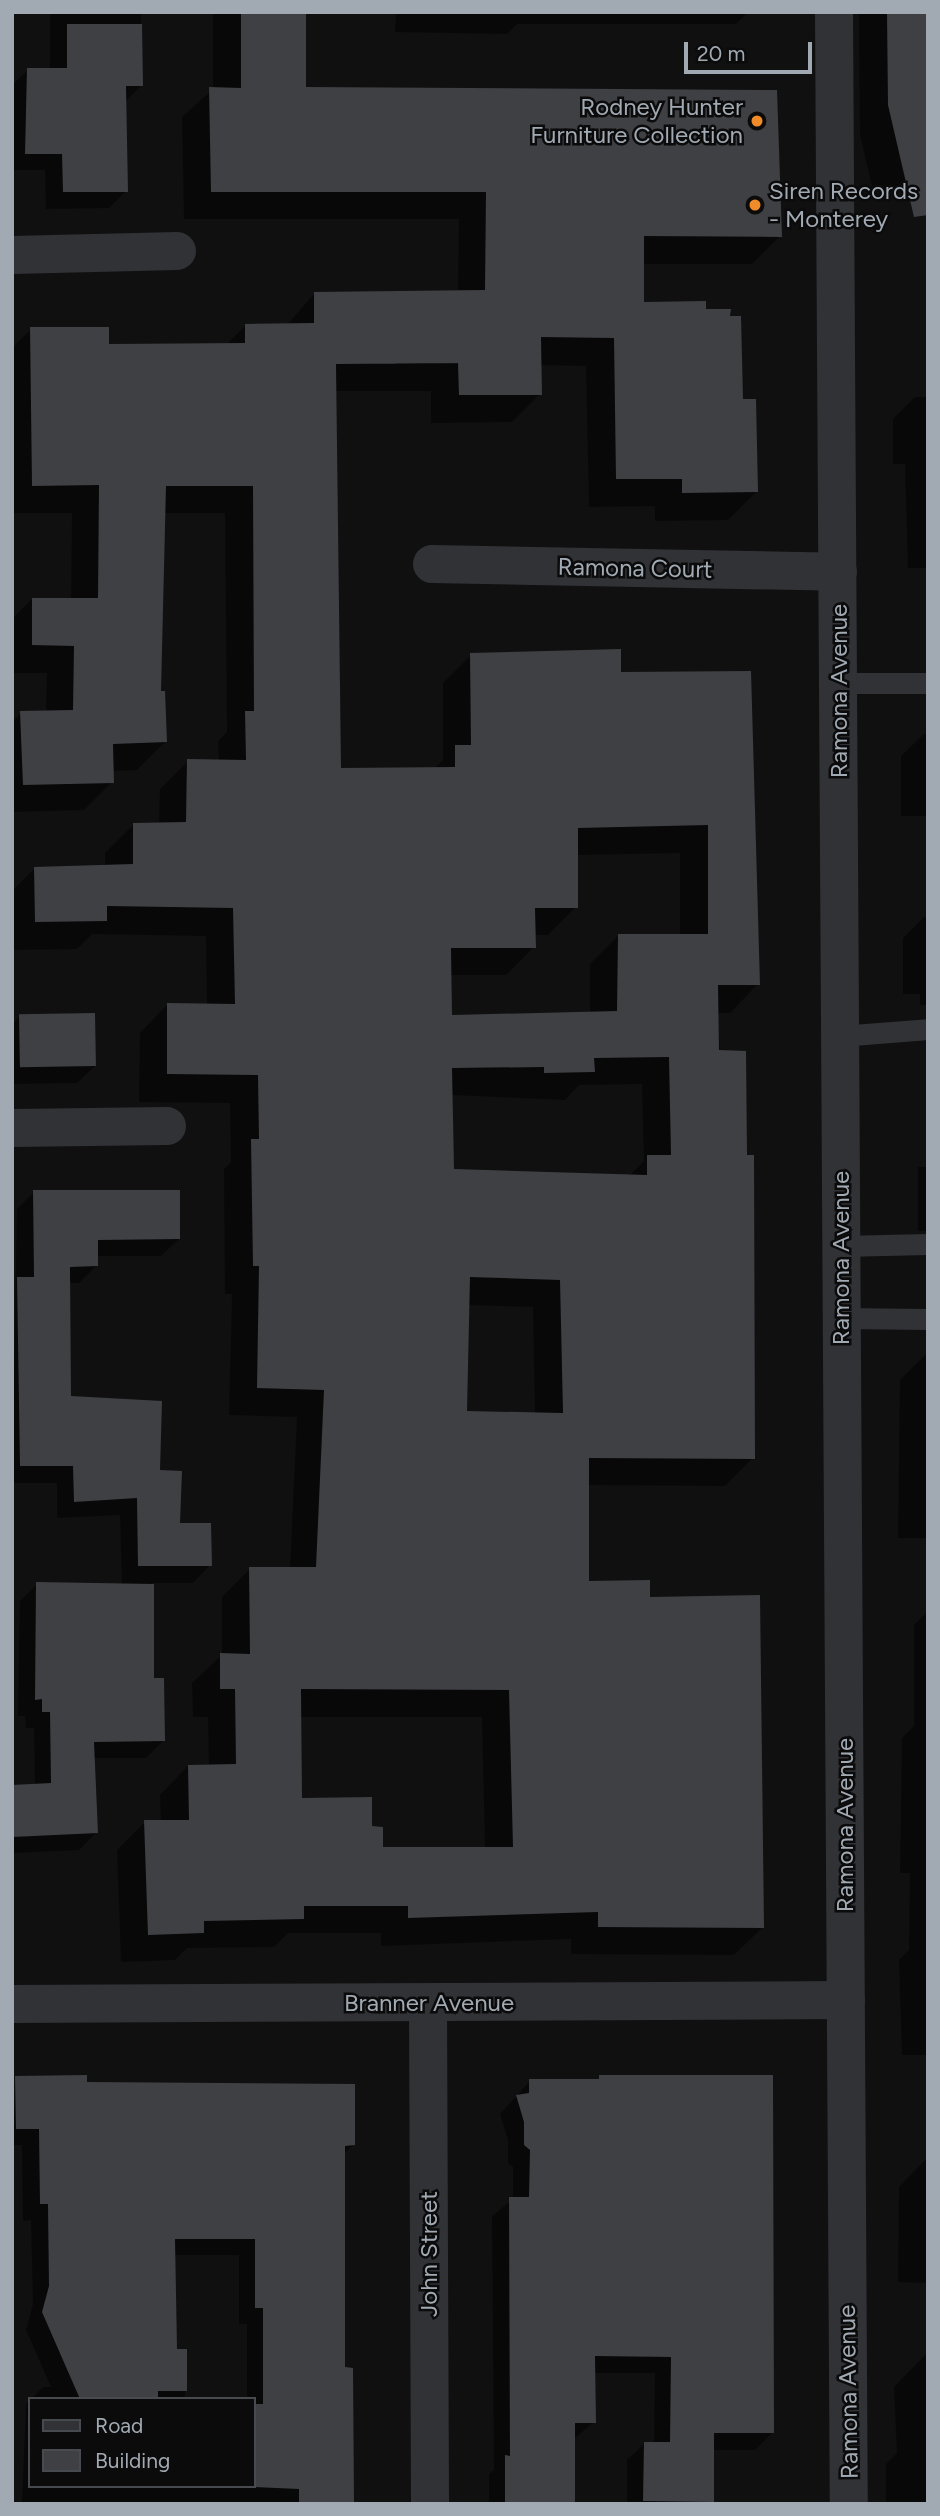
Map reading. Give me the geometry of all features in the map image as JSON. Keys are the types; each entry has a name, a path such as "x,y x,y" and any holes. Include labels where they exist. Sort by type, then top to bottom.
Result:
{"street":[{"name":"Ramona Avenue","path":"834,12 849,2504"},
{"path":"12,255 177,251"},
{"name":"Ramona Court","path":"432,565 838,572"},
{"path":"12,1128 167,1126"},
{"name":"Branner Avenue","path":"12,2004 846,2000"},
{"name":"John Street","path":"428,2003 430,2504"}],"lane":[{"path":"839,683 928,683"},
{"path":"840,1036 928,1029"},
{"path":"841,1246 928,1244"},
{"path":"842,1318 928,1319"}],"building":[{"path":"241,12 306,12 306,87 777,90 782,237 644,236 644,302 706,301 706,309 731,309 730,316 741,316 743,399 756,399 758,492 682,493 682,479 616,479 614,338 541,337 542,395 459,395 458,363 336,364 341,768 455,767 455,745 471,745 470,653 621,649 621,672 751,671 760,985 718,985 719,1050 746,1051 747,1155 754,1155 755,1459 589,1458 589,1581 650,1580 650,1597 760,1595 764,1928 598,1927 598,1912 408,1918 408,1906 304,1906 304,1919 204,1921 204,1933 148,1935 144,1820 189,1820 188,1765 236,1764 235,1689 220,1689 220,1653 250,1654 249,1567 316,1567 324,1390 257,1388 259,1266 253,1266 251,1139 259,1139 258,1075 167,1074 167,1003 235,1004 233,908 107,906 107,921 35,922 34,867 133,864 133,823 186,822 187,759 246,760 245,711 254,711 253,486 166,486 161,691 165,691 167,742 113,744 114,783 23,785 20,711 73,710 74,646 32,645 32,598 98,598 99,485 32,486 30,327 109,327 109,344 245,343 245,324 314,323 314,292 485,290 486,192 211,192 209,87 241,88","holes":["708,825 708,934 618,934 617,1011 452,1015 451,948 536,948 535,908 578,908 578,828","669,1057 671,1155 647,1155 647,1175 454,1169 452,1068 544,1067 544,1073 595,1072 594,1058","470,1277 560,1280 563,1413 467,1411","301,1689 509,1690 513,1847 383,1847 383,1827 372,1826 372,1797 302,1798"]},
{"path":"887,12 928,12 928,215 914,217 888,105"},
{"path":"67,24 142,24 143,86 126,86 128,192 63,192 62,154 25,154 27,68 67,68"},
{"path":"95,1013 96,1066 20,1067 19,1014"},
{"path":"33,1190 180,1190 180,1239 98,1240 98,1266 70,1267 71,1396 162,1401 160,1470 182,1471 180,1523 211,1523 212,1566 138,1566 137,1498 74,1502 73,1466 20,1466 17,1277 34,1277"},
{"path":"36,1582 154,1584 154,1678 164,1678 165,1741 94,1742 98,1833 12,1837 12,1785 51,1783 50,1712 42,1712 42,1699 35,1700"},
{"path":"87,2075 87,2082 355,2084 355,2145 345,2146 345,2367 353,2368 354,2504 299,2504 299,2489 256,2487 256,2404 263,2404 263,2308 255,2308 255,2239 175,2239 177,2349 187,2349 187,2391 158,2391 158,2397 79,2397 42,2312 49,2286 48,2204 40,2204 39,2129 16,2129 15,2076"},
{"path":"599,2075 773,2075 774,2433 714,2433 714,2502 643,2501 644,2442 670,2442 671,2357 595,2356 596,2423 575,2423 575,2504 505,2504 505,2455 510,2456 509,2197 529,2197 530,2150 524,2145 524,2122 516,2095 529,2093 529,2079 599,2079"}],"place":[{"name":"Rodney Hunter Furniture Collection","path":"757,121"},
{"name":"Siren Records - Monterey","path":"755,205"}]}
